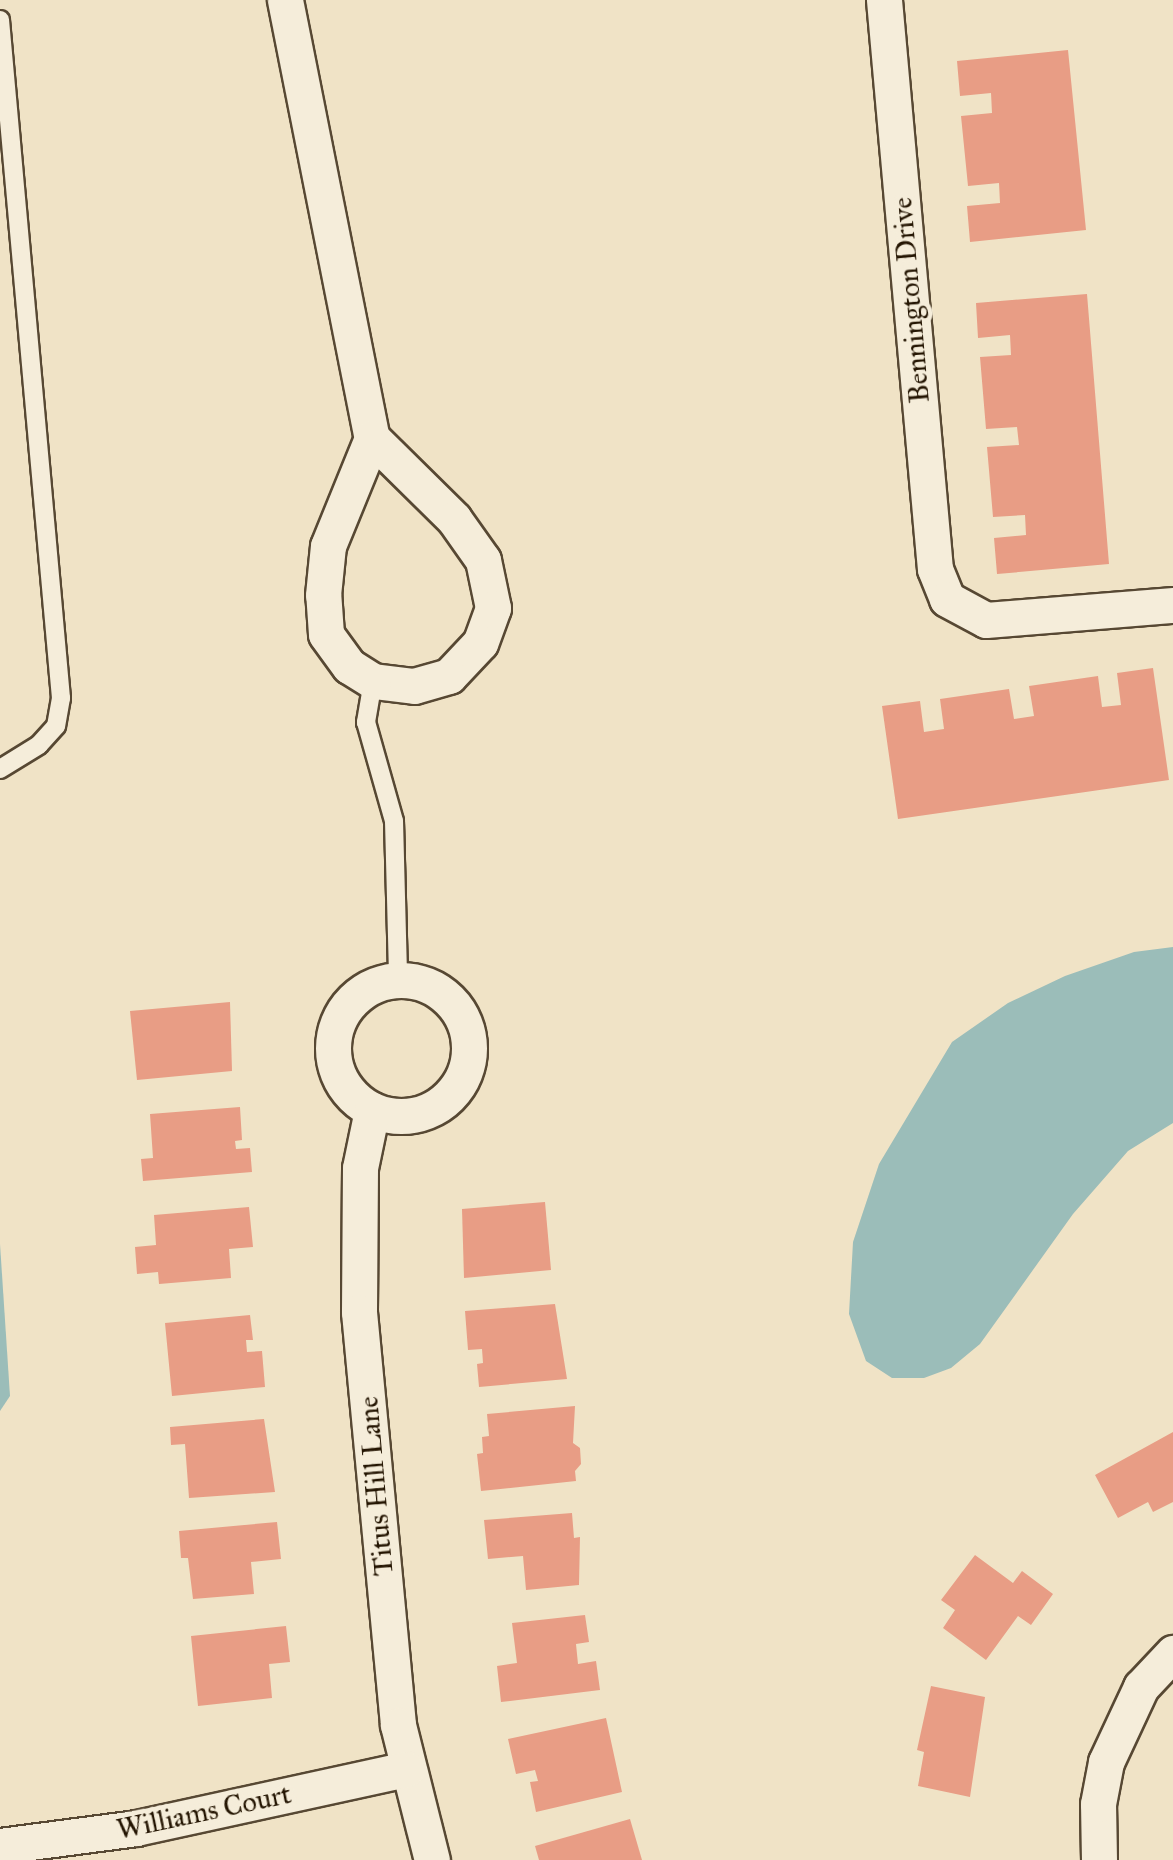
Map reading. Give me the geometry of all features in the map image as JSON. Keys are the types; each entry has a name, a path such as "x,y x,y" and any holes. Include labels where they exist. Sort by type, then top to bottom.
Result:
{"street":[{"path":"286,0 372,438 328,546 322,594 326,634 349,666 373,681 414,686 449,676 480,643 493,608 483,560 454,519 372,438"},
{"name":"Bennington Drive","path":"884,0 936,568 948,599 986,620 1173,605"},
{"path":"398,980 430,986 455,1006 468,1036 466,1069 458,1084 435,1107 404,1116 372,1110 358,1100 338,1075 334,1059 336,1026 353,999 366,989 398,980"},
{"name":"Titus Hill Lane","path":"372,1110 360,1168 356,1238 359,1312 395,1690 407,1769 432,1860"},
{"path":"1099,1860 1098,1804 1106,1762 1141,1687 1173,1653"},
{"name":"Williams Court","path":"0,1846 136,1828 407,1769"}],"lane":[{"path":"0,20 62,698 56,726 39,746 0,769"},
{"path":"373,681 366,722 394,821 398,980"}],"water":[{"path":"1173,947 1173,1123 1128,1151 1073,1214 980,1344 951,1368 924,1378 892,1378 866,1361 849,1314 853,1242 879,1164 952,1042 1008,1003 1065,976 1134,952"},
{"path":"0,1244 10,1396 0,1411"}],"building":[{"path":"1068,50 1086,230 970,242 967,206 1000,203 999,183 968,186 961,116 992,113 991,93 960,96 957,61"},
{"path":"1087,294 1109,564 997,574 994,538 1026,535 1025,515 993,517 987,447 1019,445 1017,427 986,429 980,357 1011,355 1010,335 978,338 976,303"},
{"path":"1153,668 1169,780 898,819 882,706 920,701 924,732 944,729 940,699 1009,689 1014,719 1034,716 1029,686 1098,676 1102,707 1121,705 1117,673"},
{"path":"230,1002 232,1071 137,1080 130,1011"},
{"path":"240,1107 242,1140 235,1141 236,1149 250,1148 252,1172 143,1181 141,1159 153,1158 150,1114"},
{"path":"545,1202 551,1270 464,1278 462,1209"},
{"path":"249,1207 253,1247 229,1249 231,1278 159,1284 158,1272 137,1274 135,1247 156,1245 154,1215"},
{"path":"555,1304 567,1379 479,1387 477,1364 483,1363 482,1349 468,1350 465,1311"},
{"path":"250,1315 253,1340 246,1340 247,1352 262,1351 265,1387 172,1396 165,1323"},
{"path":"575,1406 573,1443 580,1448 581,1464 575,1471 576,1481 481,1491 477,1454 483,1453 482,1437 489,1436 487,1414"},
{"path":"264,1419 275,1492 189,1498 185,1444 171,1445 170,1427"},
{"path":"1173,1432 1173,1502 1153,1512 1148,1502 1118,1518 1095,1475"},
{"path":"572,1513 574,1538 580,1537 579,1585 526,1590 523,1556 488,1559 484,1520"},
{"path":"277,1522 281,1559 251,1562 254,1594 193,1599 188,1558 181,1558 179,1531"},
{"path":"975,1555 1013,1583 1022,1571 1053,1594 1031,1625 1018,1616 986,1660 943,1628 955,1610 941,1600"},
{"path":"585,1615 589,1642 576,1644 578,1664 596,1661 600,1690 501,1702 497,1666 517,1663 512,1623"},
{"path":"286,1626 290,1662 269,1664 272,1698 198,1706 191,1636"},
{"path":"931,1686 985,1697 970,1797 918,1786 924,1752 917,1750"},
{"path":"606,1718 622,1792 536,1812 530,1782 538,1781 535,1770 516,1774 508,1739"},
{"path":"630,1819 642,1860 539,1860 535,1846"}]}
